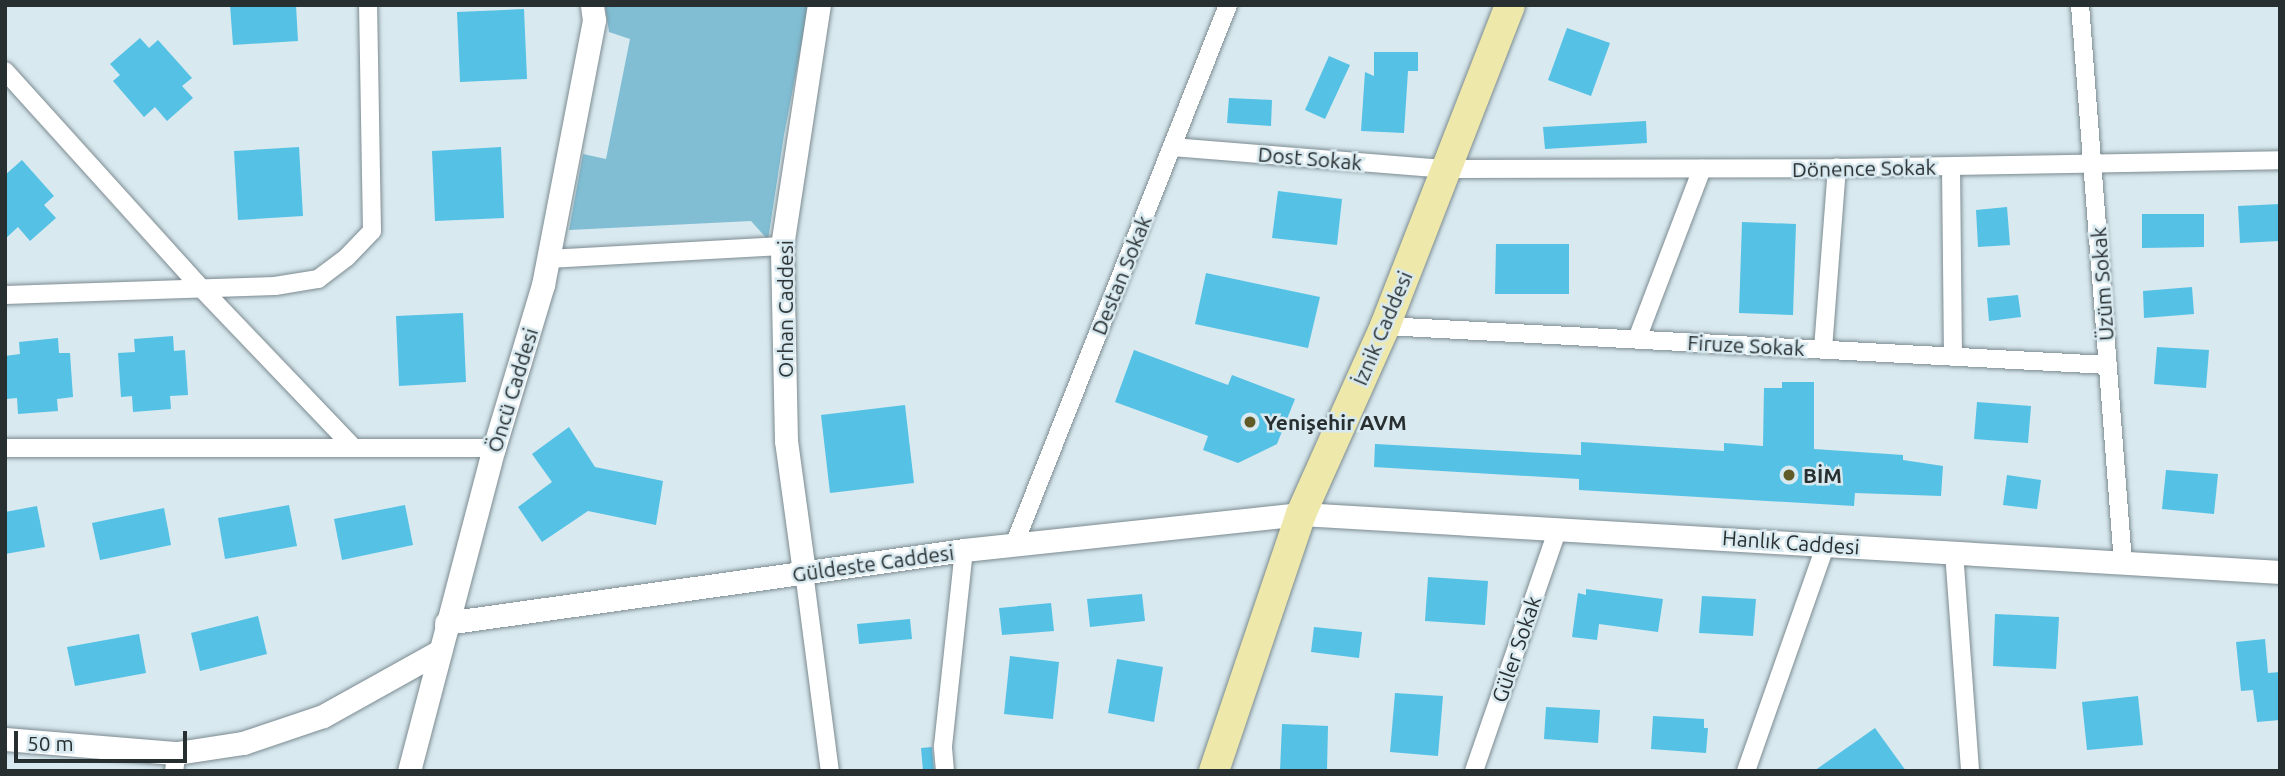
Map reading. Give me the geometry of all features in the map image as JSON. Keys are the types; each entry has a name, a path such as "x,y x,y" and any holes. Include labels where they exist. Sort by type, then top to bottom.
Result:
{"main road":[{"name":"İznik Caddesi","path":"1214,771 1301,514 1385,326 1510,5"}],"street":[{"path":"5,279 12,295 204,290 275,286 318,279 347,257 372,231 368,5"},
{"name":"Öncü Caddesi","path":"409,771 446,624 548,258 594,20 592,5"},
{"name":"Orhan Caddesi","path":"804,572 786,441 782,246 819,5"},
{"name":"Destan Sokak","path":"1014,545 1228,5"},
{"name":"Üzüm Sokak","path":"2080,5 2123,562"},
{"path":"5,71 204,290 353,447"},
{"name":"Dost Sokak","path":"1172,147 1447,169"},
{"name":"Dönence Sokak","path":"1447,169 1837,168 2280,160"},
{"path":"1951,166 1953,357"},
{"path":"1823,349 1837,168"},
{"path":"1637,339 1702,169"},
{"path":"548,258 782,246"},
{"name":"Firuze Sokak","path":"1385,326 2108,365"},
{"path":"5,448 494,448"},
{"name":"Güldeste Caddesi","path":"446,624 964,550 1301,514"},
{"name":"Hanlık Caddesi","path":"1301,514 2280,572"},
{"name":"Güler Sokak","path":"1474,771 1558,528"},
{"path":"1746,771 1825,544"},
{"path":"946,771 943,746 964,550"},
{"path":"1954,552 1970,771"},
{"path":"804,572 830,771"},
{"path":"5,739 175,762 323,716 440,651"}],"shaded area":[{"path":"605,5 809,5 784,135 768,240 751,221 569,230 583,154 606,159 630,39 609,32"}],"building":[{"path":"230,5 296,5 298,41 233,45"},
{"path":"524,9 527,79 460,82 457,12"},
{"path":"1567,28 1610,43 1591,96 1548,80"},
{"path":"140,38 149,48 158,40 192,78 182,86 193,98 167,121 155,107 144,117 113,81 120,75 110,64"},
{"path":"1374,52 1418,52 1418,71 1408,71 1404,133 1361,131 1365,72 1374,76"},
{"path":"1329,56 1350,65 1325,119 1305,110"},
{"path":"1229,98 1272,100 1271,126 1227,123"},
{"path":"1646,121 1647,143 1545,149 1543,127"},
{"path":"299,147 303,216 238,220 234,151"},
{"path":"501,147 504,218 435,221 432,151"},
{"path":"22,160 54,196 44,205 56,218 30,241 18,227 5,239 5,175"},
{"path":"1278,191 1342,199 1337,245 1272,238"},
{"path":"2280,204 2280,241 2240,243 2238,206"},
{"path":"2007,207 2010,245 1978,247 1976,210"},
{"path":"2142,214 2204,214 2204,247 2142,248"},
{"path":"1742,222 1796,224 1793,315 1739,313"},
{"path":"1496,244 1569,244 1569,294 1495,294"},
{"path":"1206,273 1320,297 1308,348 1195,324"},
{"path":"2192,287 2194,314 2144,318 2143,291"},
{"path":"2018,295 2021,317 1989,321 1987,298"},
{"path":"463,313 466,382 399,386 396,316"},
{"path":"173,336 174,351 185,350 188,395 170,396 171,409 133,412 132,396 121,397 118,353 135,352 134,339"},
{"path":"58,338 59,353 70,353 73,397 57,399 58,411 18,414 17,398 6,399 5,356 20,354 19,342"},
{"path":"2157,347 2209,350 2206,388 2154,384"},
{"path":"1134,350 1228,385 1232,375 1295,399 1277,444 1238,463 1203,450 1208,436 1115,402"},
{"path":"1782,382 1814,382 1814,449 1903,455 1903,460 1943,466 1941,496 1855,493 1854,506 1579,490 1579,479 1374,467 1375,444 1581,455 1581,442 1724,451 1724,443 1763,446 1764,388 1782,388"},
{"path":"1977,402 2031,406 2028,443 1974,439"},
{"path":"905,405 914,483 830,493 821,415"},
{"path":"569,427 595,467 663,481 656,525 588,511 542,542 518,507 552,482 532,454"},
{"path":"2166,470 2218,474 2214,514 2162,509"},
{"path":"2007,475 2041,480 2037,509 2003,505"},
{"path":"289,505 297,546 225,559 218,518"},
{"path":"405,505 413,545 342,560 334,519"},
{"path":"37,506 45,547 5,554 5,512"},
{"path":"164,508 171,545 100,560 92,523"},
{"path":"1428,577 1488,581 1485,625 1425,621"},
{"path":"1586,589 1663,599 1658,632 1599,624 1597,640 1572,637 1578,593 1586,595"},
{"path":"1142,594 1145,621 1090,627 1087,599"},
{"path":"1702,596 1756,599 1753,636 1699,633"},
{"path":"1051,603 1054,631 1002,635 999,608"},
{"path":"1995,614 2059,617 2056,669 1993,666"},
{"path":"258,616 267,654 200,671 191,633"},
{"path":"910,619 912,639 859,644 857,624"},
{"path":"1314,627 1362,632 1359,658 1311,652"},
{"path":"139,634 146,673 75,686 67,647"},
{"path":"2265,639 2268,673 2280,672 2280,720 2257,722 2253,690 2241,691 2236,642"},
{"path":"1010,656 1059,662 1053,719 1004,714"},
{"path":"1117,659 1163,667 1154,722 1108,713"},
{"path":"1395,693 1443,696 1438,756 1390,752"},
{"path":"2138,696 2143,745 2087,750 2082,702"},
{"path":"1546,707 1600,710 1598,743 1544,739"},
{"path":"1653,716 1704,719 1704,728 1708,728 1706,753 1651,749"},
{"path":"1282,724 1328,726 1327,771 1280,771"},
{"path":"1875,728 1906,771 1814,771"},
{"path":"932,747 934,771 923,771 921,748"}],"place":[{"name":"Yenişehir AVM","path":"1250,422"},
{"name":"BİM","path":"1789,475"}]}
